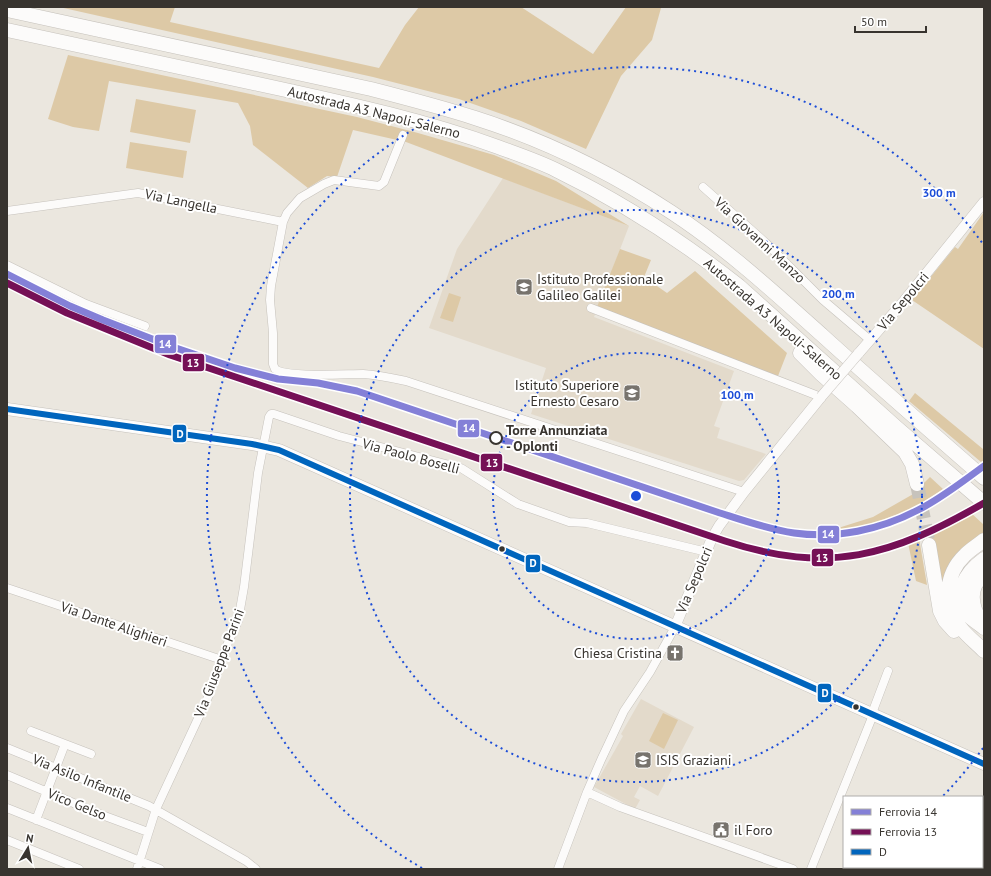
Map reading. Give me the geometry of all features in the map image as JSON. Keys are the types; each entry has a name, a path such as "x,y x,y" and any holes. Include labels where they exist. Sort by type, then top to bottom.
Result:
{"highway":[{"name":"Autostrada A3 Napoli-Salerno","path":"7,10 364,88 429,104 476,118 566,153 603,172 664,208 720,248 779,296 984,478"},
{"name":"Autostrada A3 Napoli-Salerno","path":"7,30 425,122 472,137 555,169 626,207 678,240 716,268 984,503"},
{"path":"761,306 791,344 905,452 912,464 917,484"},
{"path":"984,540 964,556 957,565 948,585 947,595 952,612 960,627 984,652"},
{"path":"929,545 940,611 945,620 957,634 966,642 984,652"},
{"path":"984,559 974,566 968,573 964,581 961,595 964,610 984,627"},
{"path":"984,574 976,584 972,600 976,613 984,627"}],"main road":[{"path":"7,408 263,446 278,450 984,764"}],"street":[{"path":"403,135 384,182 379,186 334,180 300,198 283,222 271,286 270,300 273,333 273,364 276,370 309,375 363,374 387,376 744,492"},
{"name":"Via Giovanni Manzo","path":"704,187 766,243 823,300 870,340"},
{"name":"Via Langella","path":"7,211 138,193 283,222"},
{"name":"Via Sepolcri","path":"558,869 587,792 624,711 650,672 674,627 719,526 744,492 821,397 904,301 984,202"},
{"path":"7,265 86,304 145,326"},
{"path":"591,308 821,397"},
{"name":"Via Giuseppe Parini","path":"138,865 156,809 209,695 240,612 258,473 269,417 271,414"},
{"name":"Via Paolo Boselli","path":"271,414 339,436 461,468 518,504 569,522 587,523 707,552"},
{"name":"Via Dante Alighieri","path":"7,588 222,660"},
{"path":"811,869 873,715 875,705 888,671"},
{"path":"31,731 91,754"},
{"path":"36,820 65,744"},
{"name":"Via Asilo Infantile","path":"7,748 156,809 246,861 256,869"},
{"name":"Vico Gelso","path":"7,775 148,832"},
{"path":"587,792 620,807 793,869"},
{"path":"7,808 138,865 160,869"},
{"path":"7,840 79,869"}],"shaded area":[{"path":"59,7 175,7 170,22 379,68 405,25 419,7 521,7 593,54 626,7 661,8 652,40 621,76 586,149 521,121 459,99 373,77"},
{"path":"68,55 357,117 494,155 556,181 629,226 406,142 353,130 337,177 327,176 308,188 253,145 250,126 238,103 109,81 99,131 73,127 48,119"},
{"path":"136,99 196,110 190,143 130,132"},
{"path":"130,142 187,151 183,178 126,168"},
{"path":"503,178 629,226 594,317 734,371 714,426 720,428 717,438 766,454 744,480 739,481 531,414 546,368 429,328 457,249"},
{"path":"984,212 984,349 912,300 955,247 958,249"},
{"path":"620,249 651,260 644,277 667,293 695,271 787,353 778,376 597,307"},
{"path":"449,293 461,297 453,322 440,318"},
{"path":"915,393 983,449 984,448 984,460 981,462 909,401"},
{"path":"930,477 943,489 927,500 894,517 860,528 842,531 804,532 835,529 873,517 915,493 912,486 922,485"},
{"path":"970,512 984,525 984,532 956,556 947,570 941,589 934,544 930,534"},
{"path":"919,538 927,585 916,581 908,543"},
{"name":"ISIS Graziani","path":"641,699 694,727 658,796 640,786 634,797 640,800 635,809 594,787 623,736 621,734"},
{"path":"663,713 678,720 664,749 649,741"}],"tunnel":[{"path":"917,484 929,545"}],"rail line":[{"name":"14","path":"7,274 70,306 103,320 173,347 235,368 278,379 318,383 357,391 717,512 755,524 794,533 810,535 842,534 873,528 888,523 918,510 935,500 984,466"},
{"name":"13","path":"7,283 67,313 170,355 725,541 762,551 796,557 828,558 859,555 889,547 919,536 984,503"}],"transit line":[{"name":"D","path":"7,409 252,444 279,450 984,764"}],"place":[{"name":"Istituto Professionale Galileo Galilei","path":"524,287"},
{"name":"Istituto Superiore Ernesto Cesaro","path":"632,393"},
{"name":"Torre Annunziata - Oplonti","path":"496,438"},
{"name":"Chiesa Cristina","path":"675,653"},
{"name":"ISIS Graziani","path":"643,760"},
{"name":"il Foro","path":"721,830"}]}
